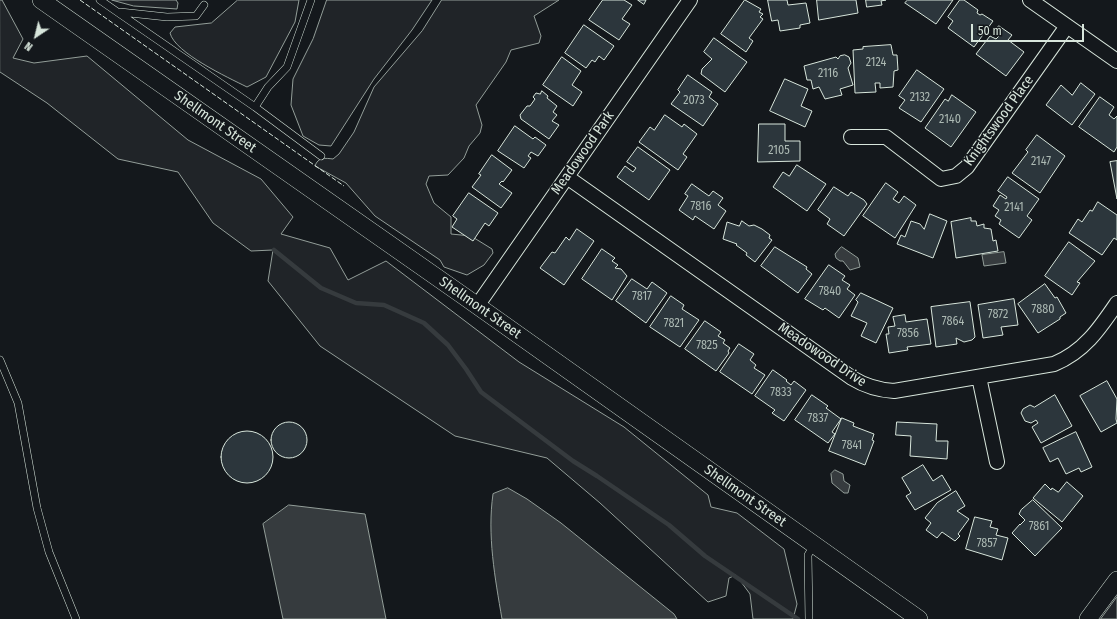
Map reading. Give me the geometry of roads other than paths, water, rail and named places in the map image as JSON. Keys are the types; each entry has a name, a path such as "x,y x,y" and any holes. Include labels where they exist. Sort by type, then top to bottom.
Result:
{"street":[{"name":"Shellmont Street","path":"41,0 919,619"},
{"name":"Meadowood Park","path":"477,306 690,0"},
{"path":"1030,0 1117,60"},
{"name":"Knightswood Place","path":"851,137 886,138 941,179 956,176 967,167 1067,26"},
{"name":"Meadowood Drive","path":"567,177 862,384 882,390 894,391 1054,364 1070,357 1091,340 1117,303"},
{"path":"979,377 997,462"},
{"path":"1088,619 1117,580"}],"lane":[{"path":"100,0 255,107 320,156"},
{"path":"255,107 268,87 287,67 311,0"},
{"path":"118,12 166,17 196,16 204,4"},
{"path":"0,360 18,403 37,508 49,552 76,619"},
{"path":"809,619 808,555 814,545"}],"waterway":[{"path":"274,250 321,288 356,303 384,305 424,323 448,345 481,392 573,461 669,525 705,556 798,619"}]}
